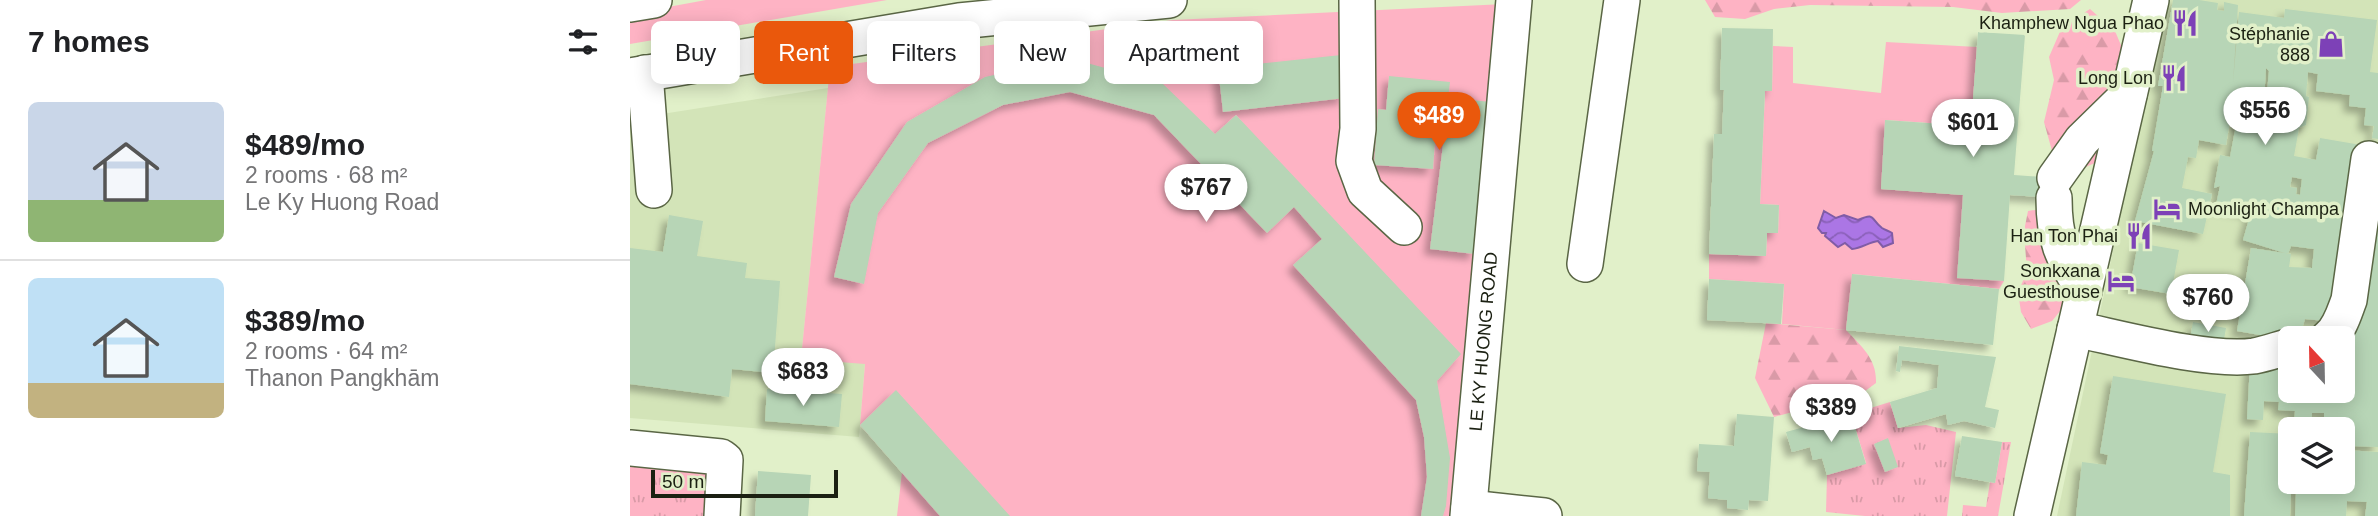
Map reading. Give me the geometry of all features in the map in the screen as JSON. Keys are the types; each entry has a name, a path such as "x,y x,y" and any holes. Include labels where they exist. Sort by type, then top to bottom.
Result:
{"street":[{"path":"630,4 654,0"},
{"path":"654,190 638,74 956,10 1169,0"},
{"path":"1357,0 1358,130 1353,161 1365,191 1404,227"},
{"name":"LE KY HUONG ROAD","path":"1468,512 1514,0"},
{"path":"1586,264 1622,0"},
{"path":"2032,516 2151,0"},
{"path":"2084,291 2068,266 2054,229 2055,188 2059,169 2082,140 2129,94"},
{"path":"2338,326 2349,300 2369,159"},
{"path":"2075,329 2191,352 2252,356 2278,349"},
{"path":"630,448 716,456 725,460 722,516"},
{"path":"1468,512 1544,516"}],"shaded area":[{"path":"2166,0 2378,0 2378,516 2057,516"},
{"path":"828,88 801,359 865,363 859,437 630,418 630,119"}],"green space":[{"path":"706,0 887,0 740,25 740,21 651,21 651,40 630,44 630,14"},
{"path":"1705,0 2081,0 2070,9 2002,13 1953,7 1810,5 1774,9 1745,19 1715,17"},
{"path":"1505,4 1469,394 1451,516 897,516 902,472 860,425 865,364 801,359 828,84 853,84 853,64 867,62 867,84 980,84 980,46 994,45 994,84 1090,84 1090,31 1104,29 1104,84 1263,84 1263,21 1166,21"},
{"path":"2090,9 2115,31 2123,50 2110,132 2095,163 2076,171 2054,158 2044,122 2054,80 2049,57 2062,27"},
{"path":"1886,42 1977,47 1971,126 1886,120 1881,189 1963,195 2004,281 1999,289 1853,274 1846,330 1782,324 1784,284 1709,279 1709,254 1766,256 1767,233 1778,233 1779,205 1760,204 1765,91 1772,91 1773,46 1793,47 1793,83 1881,93"},
{"path":"2041,209 2070,224 2066,304 2052,321 2031,329 2021,312 2018,292 2027,272 2024,231 2028,211"},
{"path":"1766,323 1846,330 1871,360 1876,383 1857,397 1825,409 1803,409 1774,417 1755,378"},
{"path":"1890,402 1898,428 1926,425 1956,432 1947,516 1865,516 1826,512 1827,475 1866,463 1851,414"},
{"path":"2002,442 2011,442 1998,516 1962,516 1963,505 1986,507 1990,482 1995,483"},
{"path":"630,464 711,471 704,516 630,516"}],"water":[{"path":"1824,211 1836,218 1844,215 1858,220 1870,217 1892,233 1893,243 1883,247 1878,241 1852,249 1845,243 1838,247 1818,228"}],"building":[{"path":"2173,0 2218,3 2217,10 2224,11 2224,2 2238,5 2233,83 2239,12 2284,18 2285,9 2377,20 2370,72 2378,73 2378,139 2372,138 2374,126 2364,125 2366,108 2349,106 2350,95 2316,91 2318,74 2308,72 2306,125 2299,128 2294,156 2316,160 2320,138 2367,146 2336,322 2305,319 2303,326 2278,326 2277,338 2237,331 2251,248 2285,253 2243,240 2251,212 2216,205 2220,186 2214,188 2220,155 2230,157 2239,109 2232,109 2226,145 2199,140 2196,158 2188,157 2182,188 2212,194 2203,234 2135,221 2154,151 2163,86 2158,86","holes":["2266,68 2269,71 2267,92 2276,93 2273,123 2245,108 2246,100 2264,101","2292,177 2302,179 2300,195 2296,194 2297,188 2290,187","2291,246 2314,249 2312,268 2289,267 2291,254 2288,254"]},
{"path":"1722,28 1773,29 1772,91 1765,91 1760,204 1779,205 1778,233 1767,233 1766,256 1709,254 1714,134 1722,134"},
{"path":"1978,32 2025,35 2014,175 2070,179 2069,199 2010,195 2004,281 1957,278 1963,195 1881,189 1885,120 1971,126"},
{"path":"1341,55 1345,98 1223,112 1220,84 1263,84 1263,63"},
{"path":"1090,64 1104,68 1104,84 1163,84 1215,134 1236,115 1461,354 1437,381 1450,458 1443,516 1421,516 1427,477 1424,437 1416,400 1293,265 1322,239 1294,207 1267,233 1154,115 1070,92 1003,105 928,143 878,213 864,284 834,277 851,204 907,122 973,84 980,84 980,80 994,75 994,84 1090,84"},
{"path":"1389,76 1450,82 1448,98 1492,102 1475,254 1430,249 1445,129 1436,127 1433,169 1374,165 1378,109 1386,110"},
{"path":"2372,166 2378,167 2378,447 2355,446 2355,417 2324,417 2324,413 2312,413 2312,417 2295,417 2295,411 2278,410 2279,403 2356,402 2356,326 2347,326"},
{"path":"669,215 703,221 697,256 747,263 745,278 780,281 773,373 732,369 729,397 630,384 630,248 663,252"},
{"path":"2138,243 2179,250 2171,294 2130,287"},
{"path":"1852,274 1999,289 1993,345 1846,330"},
{"path":"1709,279 1784,284 1781,324 1707,320"},
{"path":"2193,322 2226,328 2223,345 2190,339"},
{"path":"1899,346 1996,357 1985,407 1999,410 1995,428 1964,421 1948,425 1946,414 1898,428 1890,402 1937,388 1939,365 1902,360 1900,372 1896,371"},
{"path":"2278,354 2278,402 2264,401 2263,420 2247,419 2250,364"},
{"path":"2113,376 2226,394 2213,472 2230,475 2230,516 2076,516 2082,462 2106,465 2108,455 2100,453"},
{"path":"767,389 842,394 839,427 765,421"},
{"path":"896,390 1010,516 940,516 860,425"},
{"path":"1737,414 1774,417 1768,501 1749,500 1748,510 1727,508 1727,500 1708,498 1710,472 1697,471 1699,444 1734,446"},
{"path":"1851,414 1866,464 1827,475 1822,458 1813,460 1810,447 1792,452 1786,432"},
{"path":"2250,432 2278,433 2278,494 2291,494 2290,516 2244,516"},
{"path":"1962,436 2002,442 1995,483 1955,476"},
{"path":"1888,438 1898,467 1885,472 1874,444"},
{"path":"2355,451 2378,452 2378,516 2365,516 2367,502 2347,501 2346,516 2295,516 2296,494 2355,494"},
{"path":"758,471 811,475 808,516 755,516"}],"place":[{"name":"Khamphew Ngua Phao","path":"2185,23"},
{"name":"Stéphanie 888","path":"2331,44"},
{"name":"Long Lon","path":"2174,78"},
{"name":"Moonlight Champa","path":"2167,209"},
{"name":"Han Ton Phai","path":"2139,236"},
{"name":"Sonkxana Guesthouse","path":"2121,281"}]}
